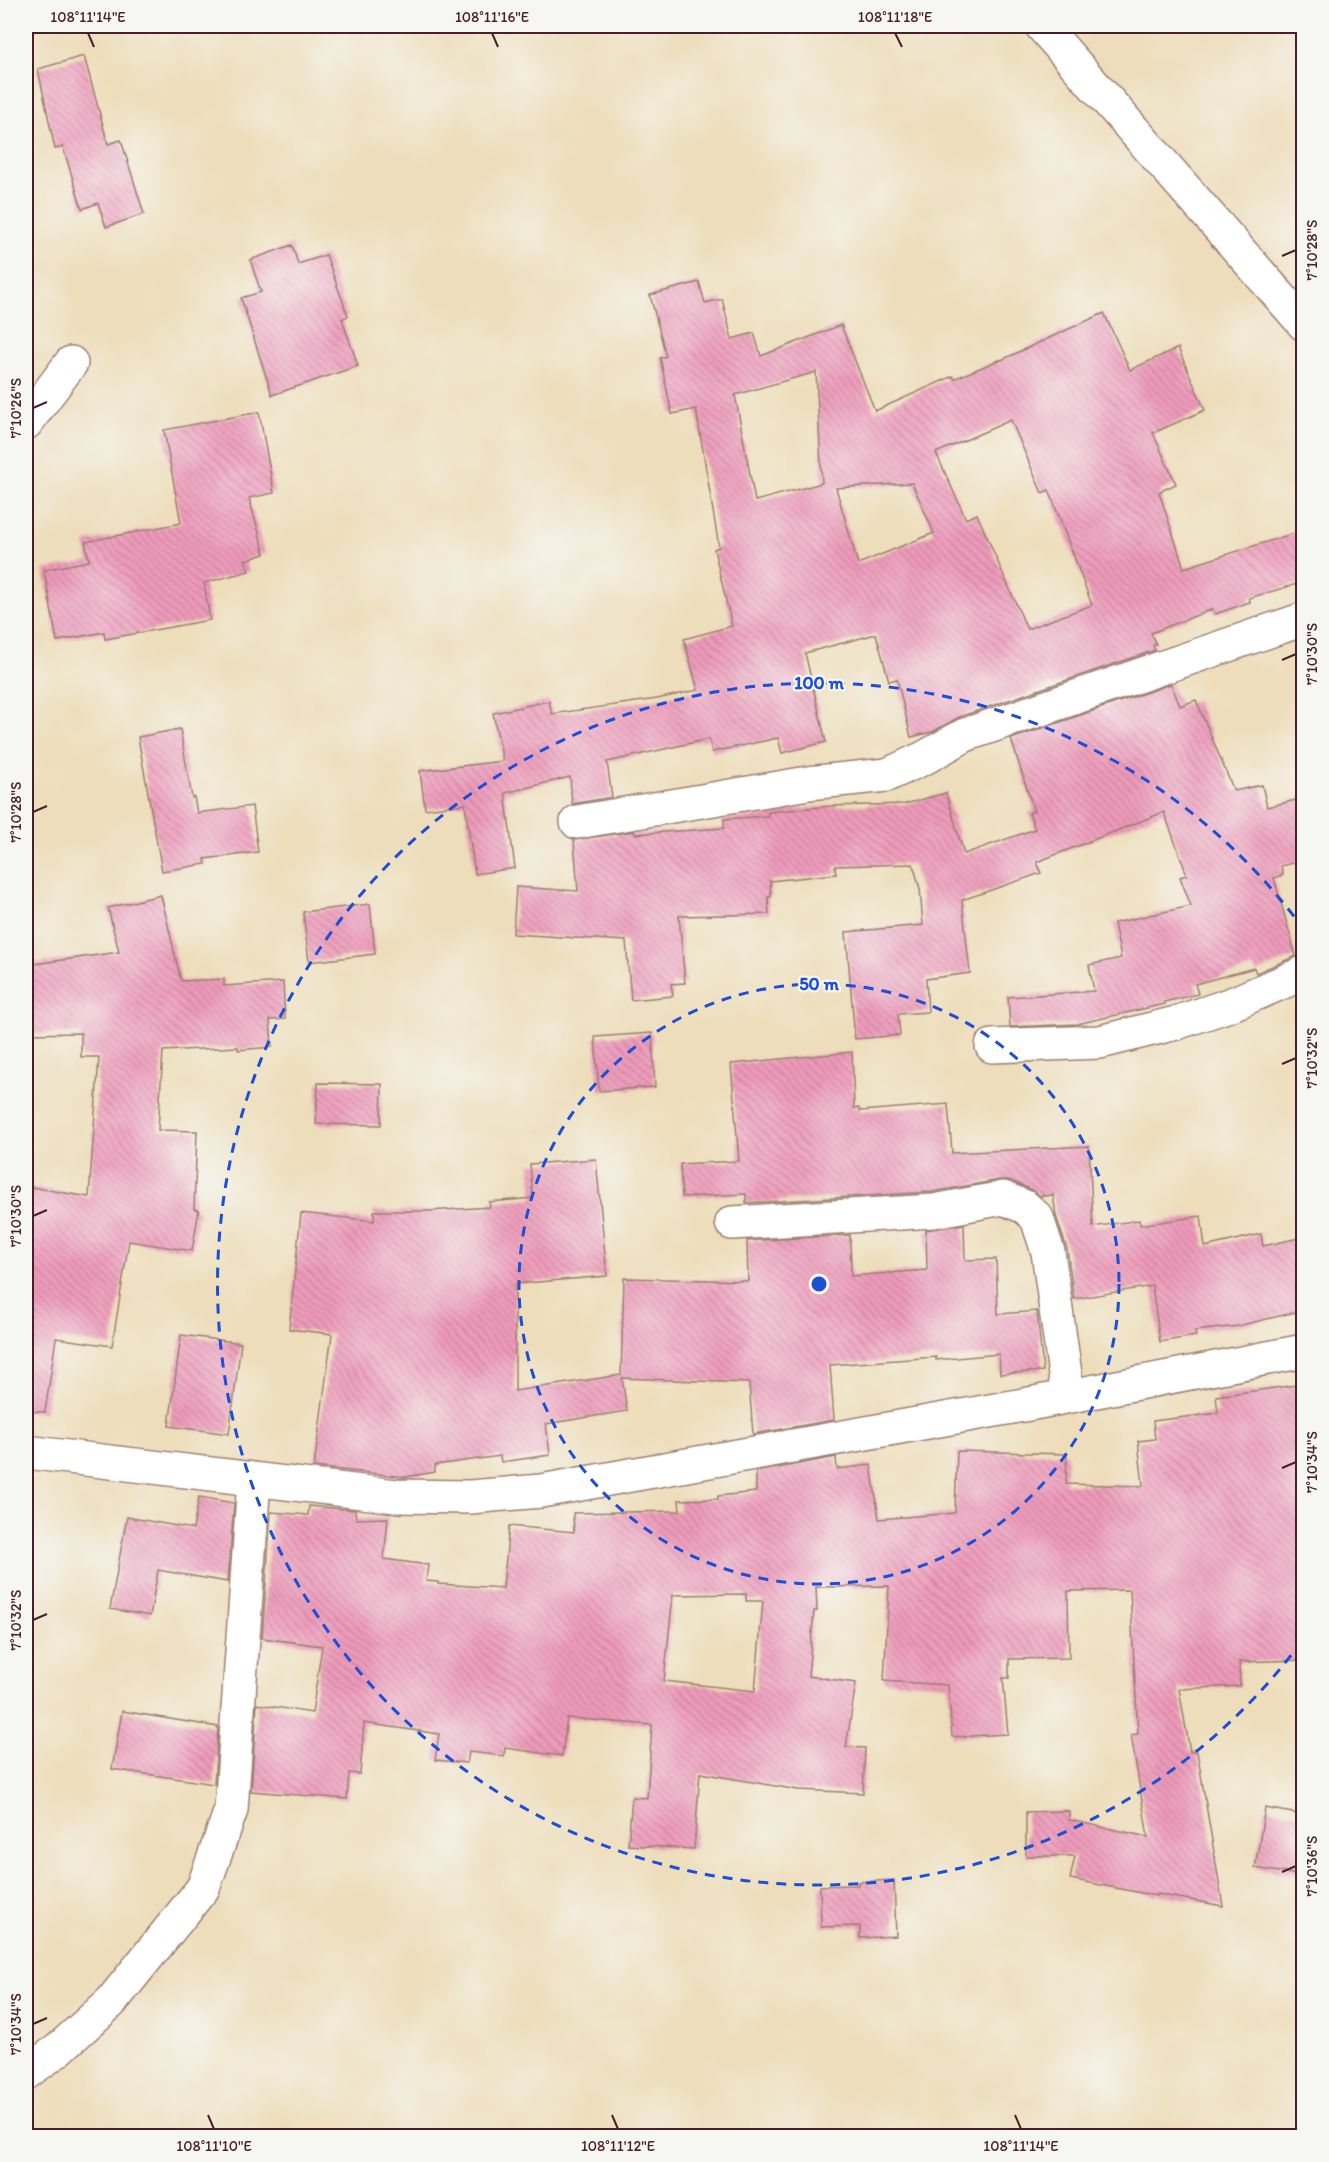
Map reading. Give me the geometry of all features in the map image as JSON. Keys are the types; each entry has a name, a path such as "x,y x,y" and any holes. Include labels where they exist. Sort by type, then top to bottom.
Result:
{"street":[{"path":"1042,26 1304,324"},
{"path":"26,423 70,363"},
{"path":"578,822 808,783 887,775 965,735 1304,620"},
{"path":"992,1046 1100,1042 1176,1023 1233,1004 1304,974"},
{"path":"732,1224 934,1211 1003,1198 1025,1207 1037,1218 1048,1252 1068,1396"},
{"path":"26,1452 396,1496 470,1497 541,1491 1304,1351"},
{"path":"26,2073 58,2050 111,2002 203,1888 231,1810 254,1480"}],"building":[{"path":"84,56 108,144 121,140 144,214 106,227 98,203 82,209 63,147 55,149 38,69"},
{"path":"292,245 298,264 326,255 348,316 342,319 358,366 272,395 241,298 261,292 250,260"},
{"path":"699,282 705,303 722,299 732,339 754,333 761,356 841,325 875,411 953,376 954,379 999,361 1104,313 1130,370 1178,348 1205,410 1153,433 1176,484 1159,492 1184,568 1304,530 1304,582 1249,598 1250,602 1215,614 1213,609 1151,633 1156,644 1153,645 1155,650 959,717 932,732 911,737 897,679 889,681 876,634 805,653 826,742 782,753 778,738 712,752 709,739 607,762 612,797 572,804 570,777 505,793 515,868 475,874 465,804 425,809 420,771 503,761 493,713 549,701 552,714 657,699 698,690 684,639 732,626 714,549 719,547 696,409 672,414 660,358 666,356 650,295","holes":["816,372 822,483 755,501 735,395","1011,420 1042,493 1049,490 1092,605 1027,629 977,514 966,519 936,453","912,483 934,533 858,564 836,488"]},
{"path":"259,412 274,493 249,498 265,554 245,560 249,571 204,583 210,620 105,639 104,632 57,641 44,570 89,561 85,542 181,523 164,430"},
{"path":"1171,684 1180,706 1196,700 1234,791 1262,785 1267,807 1304,798 1304,860 1281,866 1283,875 1274,878 1296,956 1256,973 1254,968 1195,984 1198,994 1077,1024 1010,1027 1008,997 1094,991 1089,965 1121,958 1114,923 1191,906 1180,877 1187,875 1164,812 1037,862 1041,873 962,900 970,973 926,979 928,1012 898,1014 900,1035 855,1039 846,932 923,925 920,889 913,864 835,866 836,874 770,881 769,914 679,916 685,983 671,984 673,996 631,1000 626,941 513,934 516,887 578,891 574,840 634,831 635,834 724,828 724,819 768,816 768,812 831,806 905,804 946,793 964,854 1035,829 1029,813 1034,811 1011,739"},
{"path":"180,729 192,798 194,797 197,813 252,806 258,852 205,859 206,864 162,871 138,737"},
{"path":"161,895 181,981 224,979 224,986 283,982 285,1019 270,1020 272,1047 163,1051 158,1130 197,1131 194,1209 199,1210 192,1251 129,1241 112,1346 56,1338 45,1412 26,1411 26,1196 30,1197 32,1187 89,1197 99,1057 81,1057 81,1033 28,1034 27,965 119,952 108,908"},
{"path":"370,904 375,954 309,962 303,912"},
{"path":"652,1033 655,1087 599,1091 595,1037"},
{"path":"852,1052 854,1108 859,1108 860,1111 948,1104 952,1153 1089,1146 1093,1227 1139,1220 1140,1225 1201,1216 1205,1247 1261,1234 1263,1246 1304,1237 1304,1310 1238,1326 1195,1331 1196,1336 1160,1342 1152,1286 1074,1299 1067,1249 1056,1216 1053,1195 1040,1196 1009,1180 932,1192 746,1203 746,1194 682,1197 680,1164 739,1161 731,1064"},
{"path":"318,1083 382,1084 381,1125 316,1124"},
{"path":"596,1159 607,1276 515,1284 515,1391 621,1375 624,1278 748,1281 747,1241 850,1235 851,1276 927,1270 926,1230 964,1224 965,1260 996,1259 998,1314 1037,1311 1043,1371 1000,1374 999,1354 936,1360 936,1357 830,1365 834,1420 753,1434 749,1383 622,1378 627,1411 546,1424 550,1455 501,1462 500,1456 435,1465 435,1472 405,1477 314,1467 332,1334 289,1329 301,1213 374,1221 374,1211 428,1211 490,1207 489,1202 533,1198 530,1164"},
{"path":"181,1335 241,1343 229,1434 169,1426"},
{"path":"1304,1384 1304,1660 1239,1662 1240,1686 1179,1689 1190,1752 1197,1751 1223,1906 1070,1879 1075,1856 1026,1856 1026,1812 1069,1811 1069,1820 1148,1837 1131,1735 1138,1734 1130,1590 1068,1591 1069,1658 1009,1659 1009,1678 1003,1678 1008,1734 952,1737 948,1685 884,1681 889,1586 816,1587 817,1611 814,1611 808,1676 856,1683 846,1747 865,1748 863,1793 798,1790 700,1773 694,1849 628,1845 632,1797 647,1798 652,1725 567,1718 562,1756 505,1748 504,1756 469,1752 467,1763 435,1760 439,1734 364,1723 360,1774 349,1773 347,1799 251,1791 257,1704 312,1713 322,1646 262,1638 271,1512 308,1515 309,1506 355,1510 356,1519 388,1518 384,1559 428,1565 426,1581 438,1582 438,1584 503,1588 509,1526 574,1532 573,1513 680,1511 679,1500 718,1499 718,1496 756,1492 756,1472 836,1457 837,1469 871,1465 879,1519 955,1513 957,1451 1067,1454 1066,1484 1143,1486 1138,1441 1155,1439 1153,1421 1218,1413 1216,1396","holes":["746,1594 746,1601 763,1601 755,1691 664,1681 673,1595"]},
{"path":"199,1497 234,1503 228,1582 158,1570 150,1616 110,1609 127,1517 193,1529"},
{"path":"122,1711 218,1727 214,1784 112,1769"},
{"path":"1265,1808 1304,1815 1304,1876 1255,1868"},
{"path":"894,1880 896,1936 860,1938 860,1926 821,1927 820,1886 858,1885 858,1882"}]}
